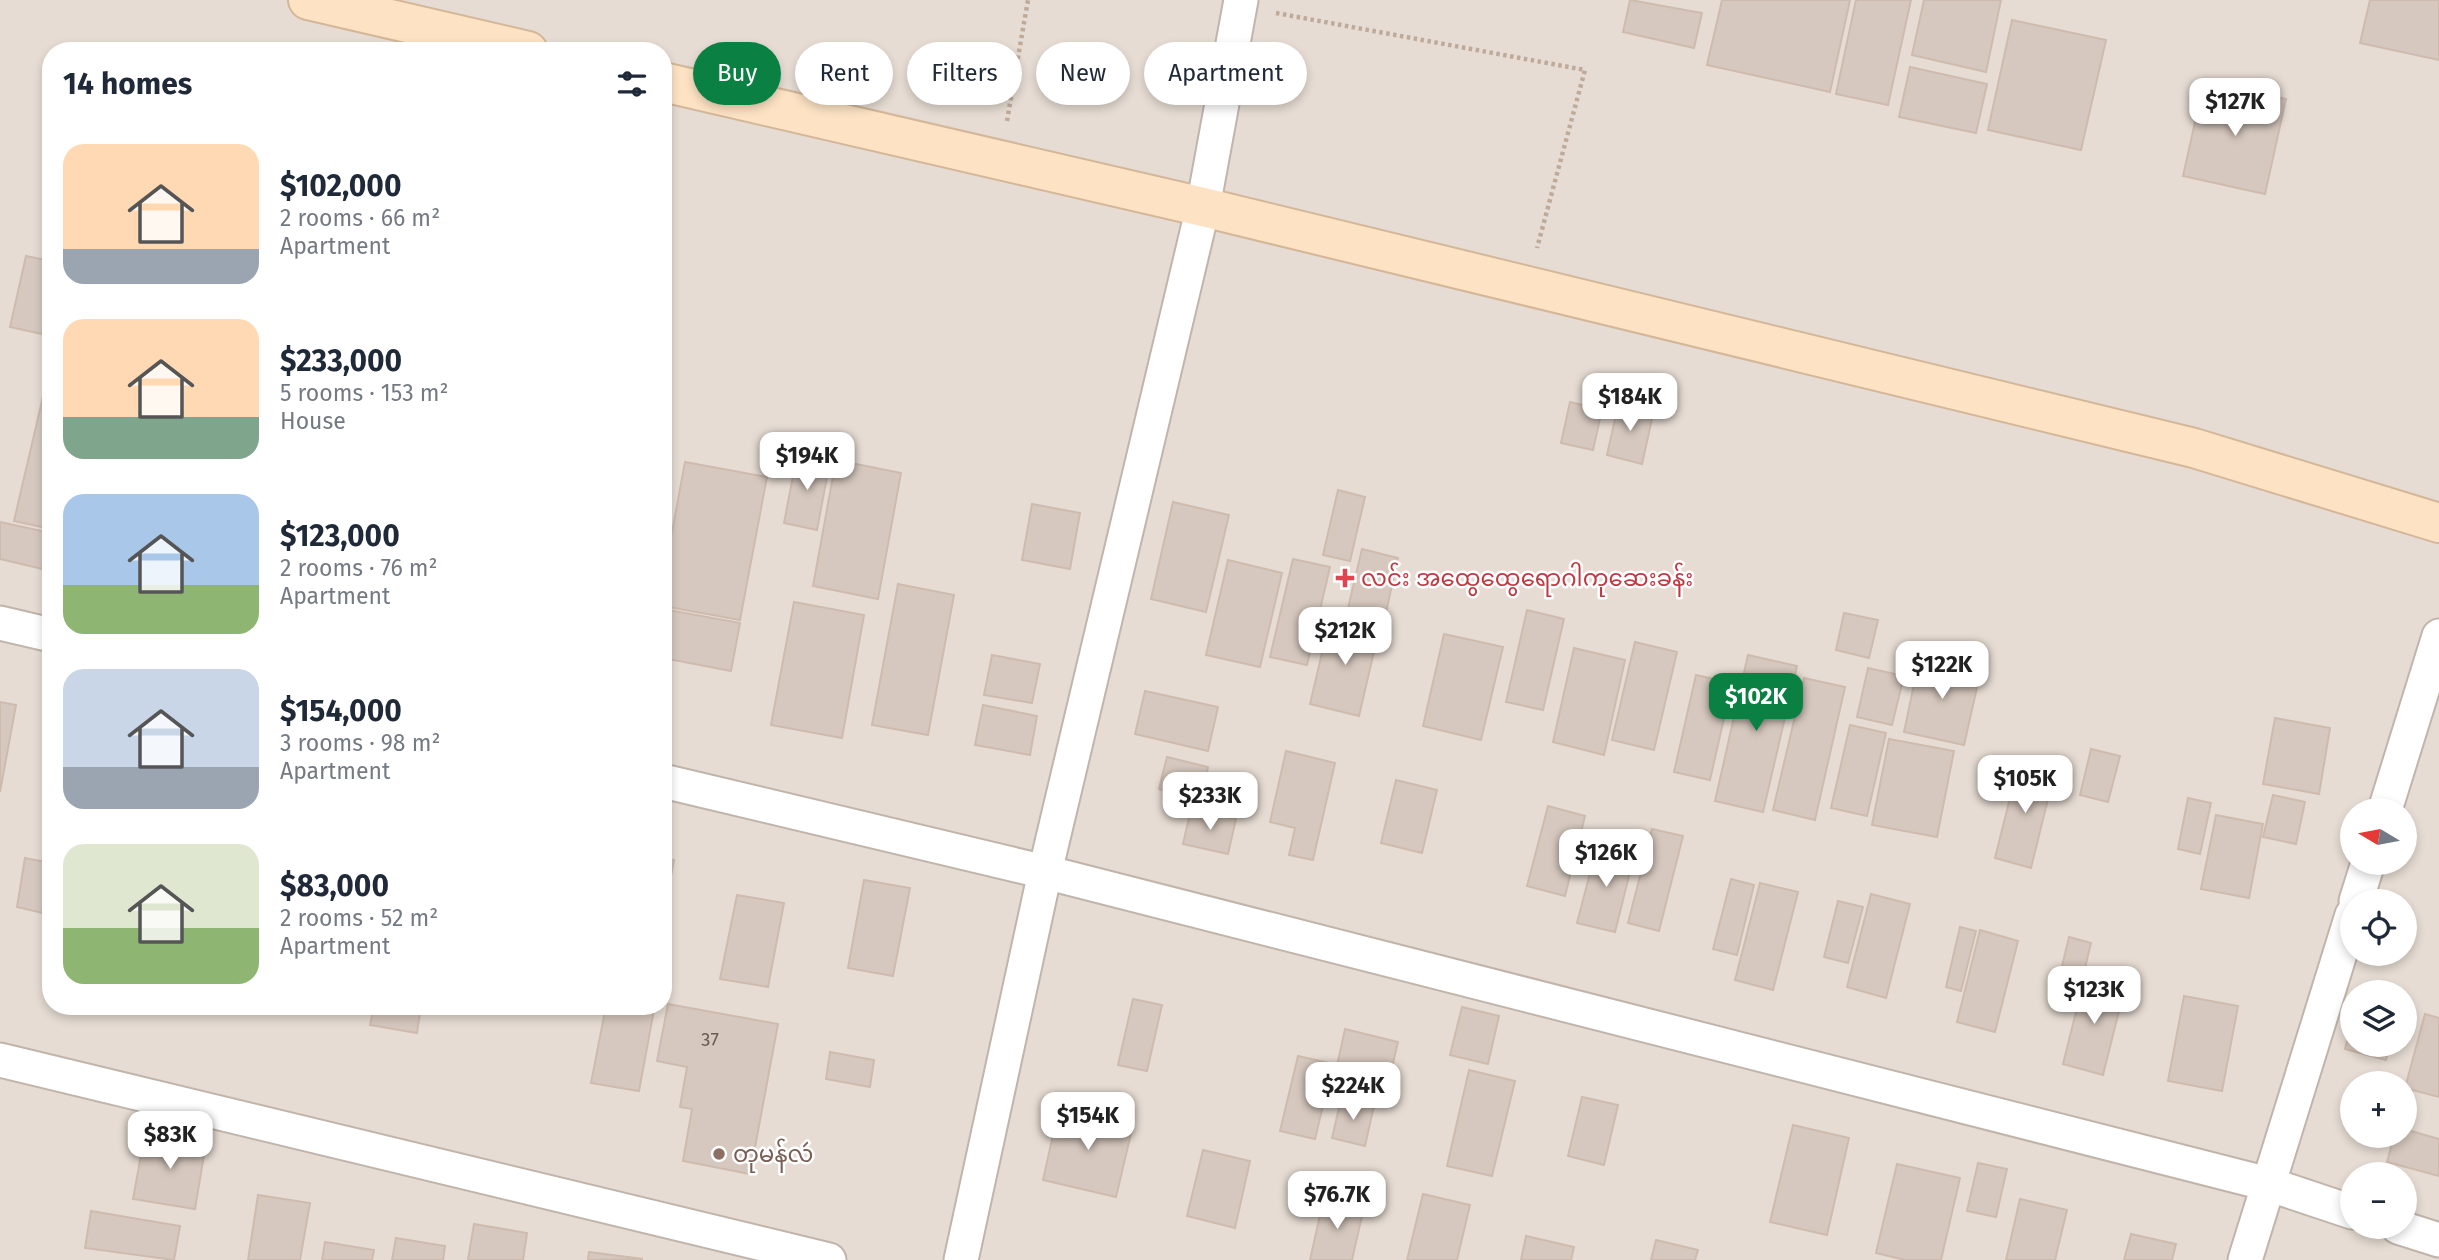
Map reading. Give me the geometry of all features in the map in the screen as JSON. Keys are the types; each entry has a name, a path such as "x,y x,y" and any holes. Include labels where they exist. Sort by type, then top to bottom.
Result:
{"main road":[{"path":"308,0 489,42"},
{"path":"672,84 1203,207 2194,448 2439,523"}],"street":[{"path":"961,1260 1045,872 1203,207 1240,3"},
{"path":"0,622 42,633"},
{"path":"2389,798 2439,636"},
{"path":"672,783 1045,872 2268,1184 2340,1208"},
{"path":"2245,1260 2340,953"},
{"path":"0,1059 829,1260"},
{"path":"2417,1233 2439,1240"}],"path":[{"path":"1000,160 1028,0"},
{"path":"1240,3 1585,70 1527,286"}],"shaded area":[{"path":"0,0 2439,0 2439,1260 0,1260"}],"building":[{"path":"1630,0 1702,13 1694,48 1623,32"},
{"path":"1722,0 1850,0 1830,92 1707,65"},
{"path":"1856,0 1911,0 1888,105 1836,94"},
{"path":"1924,0 2001,0 1986,72 1912,55"},
{"path":"2370,0 2439,0 2439,60 2360,43"},
{"path":"2012,20 2106,40 2081,150 1988,130"},
{"path":"1910,67 1987,84 1976,133 1899,117"},
{"path":"2204,82 2286,99 2265,194 2183,176"},
{"path":"26,256 42,259 42,334 10,327"},
{"path":"42,401 42,527 14,521"},
{"path":"1619,401 1654,410 1642,464 1607,455"},
{"path":"1570,402 1602,410 1593,450 1561,443"},
{"path":"797,455 830,461 817,530 784,523"},
{"path":"836,460 901,473 878,599 813,586"},
{"path":"685,462 767,477 740,620 672,608 672,532"},
{"path":"1338,490 1365,497 1350,561 1323,555"},
{"path":"1173,502 1229,515 1206,612 1151,599"},
{"path":"1032,504 1080,513 1070,569 1022,560"},
{"path":"0,522 42,531 42,569 0,559"},
{"path":"1362,549 1398,558 1383,626 1346,617"},
{"path":"1293,559 1330,567 1307,665 1270,657"},
{"path":"1228,560 1282,573 1260,667 1206,655"},
{"path":"898,584 954,595 928,735 872,725"},
{"path":"794,602 864,615 842,738 771,725"},
{"path":"1527,610 1564,619 1543,710 1506,702"},
{"path":"672,611 740,623 731,671 672,660"},
{"path":"1844,613 1878,620 1869,658 1836,650"},
{"path":"1330,619 1379,630 1359,716 1310,704"},
{"path":"1444,634 1503,647 1481,740 1423,726"},
{"path":"1635,642 1677,652 1654,750 1612,740"},
{"path":"1574,648 1625,660 1604,755 1553,742"},
{"path":"992,655 1040,664 1032,703 984,695"},
{"path":"1748,655 1797,666 1763,812 1715,801"},
{"path":"1920,656 1981,670 1964,745 1904,732"},
{"path":"1868,668 1904,676 1892,725 1857,717"},
{"path":"1696,675 1732,683 1710,780 1674,772"},
{"path":"1804,678 1845,687 1815,820 1773,810"},
{"path":"1145,691 1218,707 1208,751 1135,734"},
{"path":"0,702 16,705 0,792"},
{"path":"983,705 1037,716 1030,755 975,745"},
{"path":"2275,718 2330,728 2319,794 2263,784"},
{"path":"1850,725 1886,733 1867,816 1831,808"},
{"path":"1889,739 1954,751 1937,837 1872,825"},
{"path":"2091,749 2120,756 2108,802 2080,795"},
{"path":"1286,751 1335,763 1313,860 1289,855 1295,828 1270,822"},
{"path":"1167,757 1208,767 1201,799 1159,789"},
{"path":"2019,762 2055,771 2031,868 1995,858"},
{"path":"1396,780 1437,790 1422,853 1381,843"},
{"path":"2273,795 2305,802 2296,844 2263,837"},
{"path":"2188,798 2211,803 2200,854 2178,849"},
{"path":"1548,806 1585,816 1565,896 1527,886"},
{"path":"1191,809 1236,819 1228,854 1183,844"},
{"path":"2216,815 2263,824 2249,898 2201,889"},
{"path":"1652,829 1683,836 1659,931 1628,923"},
{"path":"1597,846 1634,856 1615,932 1577,923"},
{"path":"25,858 42,861 42,913 17,907"},
{"path":"1731,879 1754,885 1737,955 1713,949"},
{"path":"864,880 910,888 893,976 848,968"},
{"path":"1760,883 1798,892 1773,990 1735,980"},
{"path":"1871,894 1910,904 1886,998 1847,987"},
{"path":"737,895 784,903 768,987 720,979"},
{"path":"1838,901 1863,907 1848,963 1824,957"},
{"path":"1960,927 1976,931 1961,991 1946,987"},
{"path":"1980,930 2018,941 1995,1032 1957,1022"},
{"path":"2069,937 2091,943 2080,989 2058,983"},
{"path":"2085,976 2125,987 2103,1075 2063,1064"},
{"path":"2184,996 2238,1006 2222,1091 2168,1081"},
{"path":"1133,999 1162,1005 1147,1071 1118,1065"},
{"path":"672,1005 778,1024 750,1174 683,1161 692,1109 680,1107 687,1067 657,1061 666,1015 672,1015"},
{"path":"1462,1007 1499,1016 1488,1064 1450,1055"},
{"path":"2425,1014 2439,1018 2439,1097 2417,1091 2417,1071 2410,1071 2413,1057 2417,1057 2417,1044"},
{"path":"372,1015 420,1015 417,1033 370,1025"},
{"path":"604,1015 653,1015 639,1091 591,1083"},
{"path":"1345,1029 1398,1042 1384,1101 1332,1089"},
{"path":"830,1052 874,1060 870,1087 826,1079"},
{"path":"1298,1056 1333,1064 1315,1139 1280,1131"},
{"path":"1469,1070 1515,1081 1492,1176 1447,1166"},
{"path":"1582,1097 1618,1105 1604,1165 1568,1156"},
{"path":"1341,1099 1374,1106 1365,1146 1332,1138"},
{"path":"1059,1108 1133,1125 1116,1197 1043,1180"},
{"path":"1793,1125 1849,1138 1827,1235 1770,1222"},
{"path":"145,1133 206,1143 195,1209 133,1199"},
{"path":"2417,1133 2439,1139 2439,1176 2417,1170 2417,1162 2387,1162 2391,1148 2417,1148"},
{"path":"1203,1150 1250,1161 1235,1228 1187,1216"},
{"path":"1978,1163 2007,1169 1996,1217 1967,1211"},
{"path":"1897,1164 1960,1178 1941,1260 1905,1260 1876,1253"},
{"path":"1423,1194 1470,1205 1457,1260 1407,1260"},
{"path":"258,1195 310,1203 300,1260 248,1260"},
{"path":"1324,1197 1364,1207 1352,1260 1310,1260"},
{"path":"2020,1199 2067,1210 2055,1260 2006,1260"},
{"path":"91,1211 180,1226 174,1260 85,1248"},
{"path":"474,1224 527,1233 523,1260 468,1260"},
{"path":"2131,1234 2176,1244 2172,1260 2124,1260"},
{"path":"1526,1236 1574,1247 1571,1260 1521,1260"},
{"path":"396,1238 445,1246 443,1260 392,1260"},
{"path":"1656,1240 1698,1250 1695,1260 1651,1260"},
{"path":"325,1242 374,1250 372,1260 322,1260"},
{"path":"589,1252 643,1259 588,1260"}],"place":[{"name":"လင်း အထွေထွေရောဂါကုဆေးခန်း","path":"1345,578"},
{"name":"တုမန်လဴ","path":"719,1154"}]}
